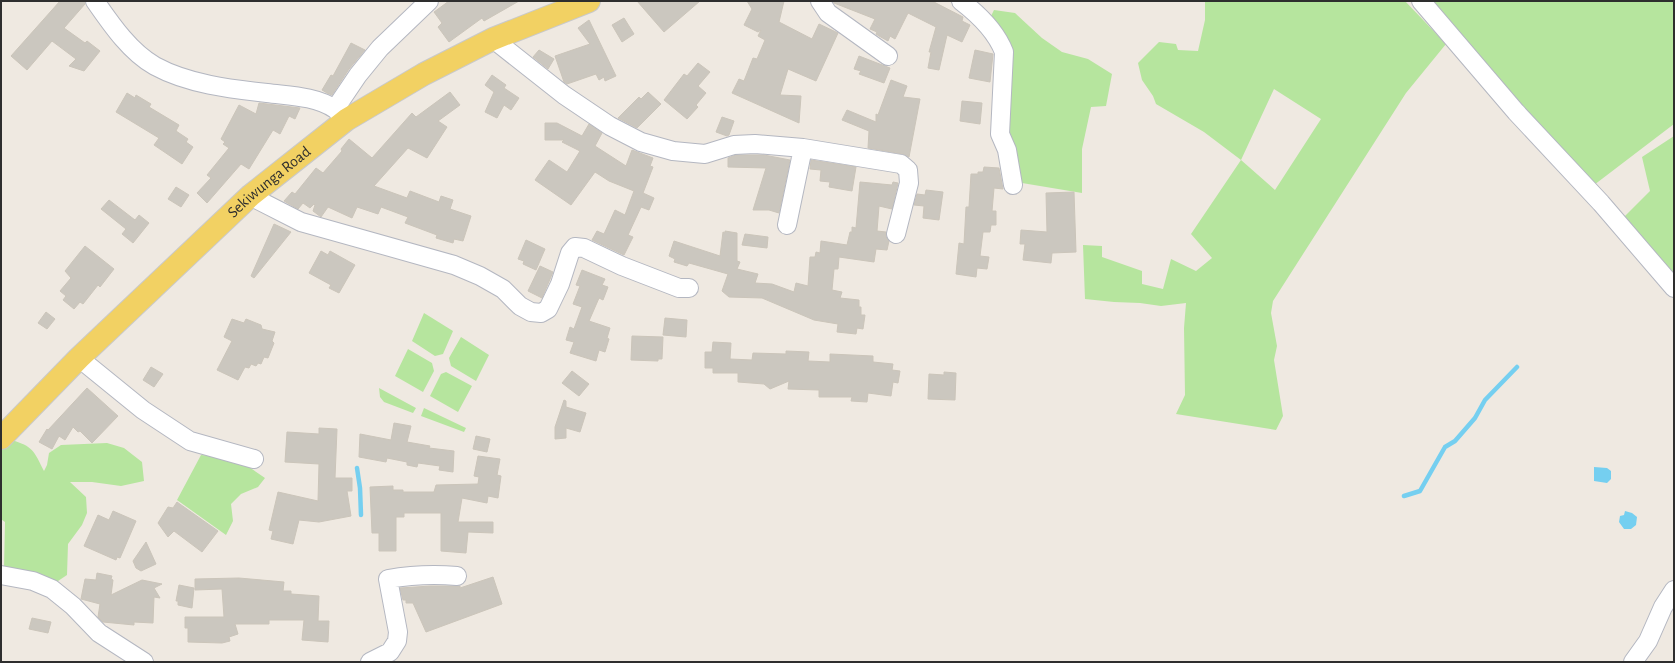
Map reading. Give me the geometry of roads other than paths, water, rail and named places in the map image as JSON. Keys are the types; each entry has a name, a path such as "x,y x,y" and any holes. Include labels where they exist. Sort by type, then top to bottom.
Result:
{"main road":[{"name":"Sekiwunga Road","path":"1,438 79,358 250,196 340,114 493,39 589,1"}],"street":[{"path":"95,1 107,19 130,46 155,66 183,77 218,86 311,99 340,114 358,76 380,48 429,1"},
{"path":"820,1 828,13 888,56"},
{"path":"961,1 990,29 1004,52 1000,134 1007,150 1013,185"},
{"path":"1421,1 1516,112 1601,202 1674,288"},
{"path":"493,39 564,95 610,126 641,142 673,151 705,154 734,145 755,144 803,148 901,164 908,170 909,183 896,234"},
{"path":"786,225 803,148"},
{"path":"250,196 301,222 454,265 480,276 503,289 520,306 531,312 541,313 548,309 560,284 570,253 575,247 584,248 622,266 679,288 689,288"},
{"path":"79,358 143,410 190,440 254,459"},
{"path":"1,575 32,581 52,589 74,606 99,633 144,662"},
{"path":"370,662 390,652 397,641 398,632 388,579 427,575 457,576"},
{"path":"1633,662 1648,642 1664,607 1674,590"}],"water":[{"path":"1594,467 1607,468 1611,471 1611,479 1607,483 1594,481"},
{"path":"1625,511 1632,513 1637,517 1636,525 1631,529 1624,529 1619,522 1620,516 1624,515"}],"waterway":[{"path":"1404,496 1420,491 1445,447 1455,441 1475,418 1485,400 1517,367"},
{"path":"357,468 360,488 361,515"}]}
